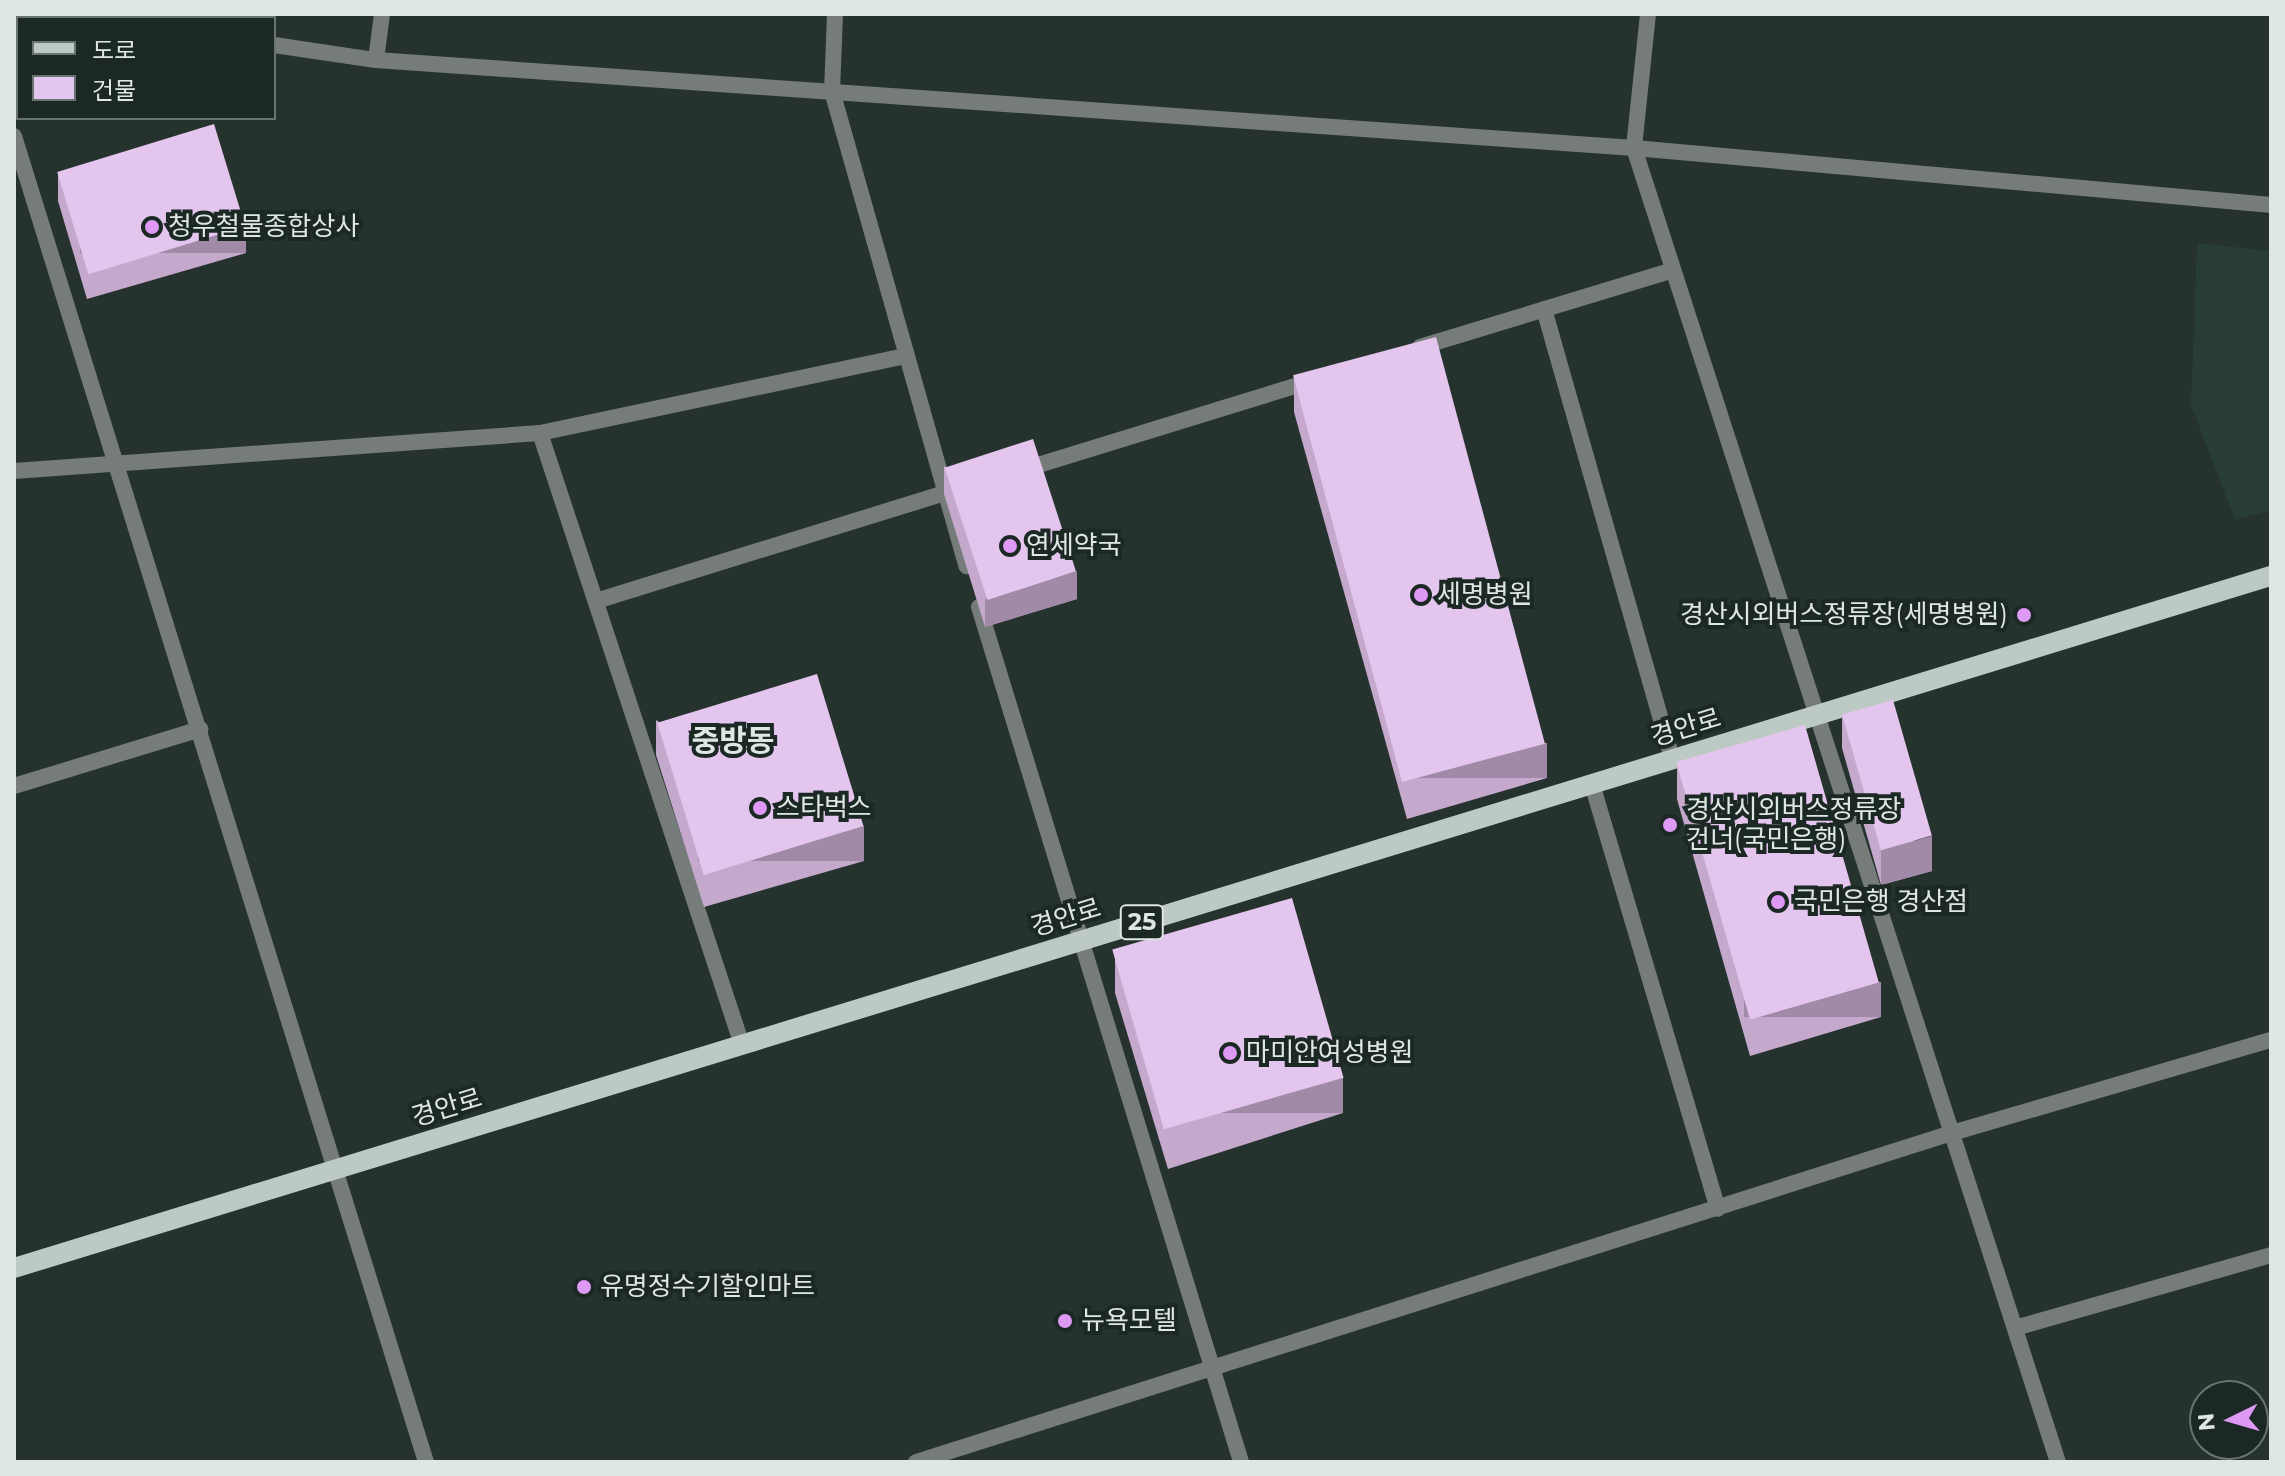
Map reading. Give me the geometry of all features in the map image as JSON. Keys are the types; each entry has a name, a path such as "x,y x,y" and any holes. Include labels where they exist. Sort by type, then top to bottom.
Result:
{"main road":[{"name":"경안로","path":"14,1268 2271,576"}],"street":[{"path":"376,60 382,14"},
{"path":"835,14 832,91 944,494 1241,1462"},
{"path":"1648,14 1634,148 2058,1462"},
{"path":"276,45 376,60 1634,148 2271,205"},
{"path":"14,136 426,1462"},
{"path":"1409,351 1673,270"},
{"path":"1544,309 1672,759"},
{"path":"14,471 113,461 540,433 906,356"},
{"path":"1003,475 1334,374"},
{"path":"540,433 742,1045"},
{"path":"596,601 974,485"},
{"path":"14,786 200,729"},
{"path":"1592,784 1718,1209"},
{"path":"916,1462 1213,1371 1952,1133 2271,1040"},
{"path":"2015,1328 2271,1255"}],"shaded area":[{"path":"2197,243 2271,251 2271,510 2235,520 2191,405"}],"building":[{"name":"청우철물종합상사","path":"214,124 245,226 88,274 57,172"},
{"name":"세명병원","path":"1436,337 1545,744 1402,782 1293,375"},
{"name":"연세약국","path":"1033,439 1076,571 988,600 945,468"},
{"name":"스타벅스","path":"817,674 863,826 704,875 657,723"},
{"path":"1893,700 1932,836 1881,850 1842,715"},
{"path":"1805,725 1879,983 1750,1020 1676,762"},
{"name":"마미안여성병원","path":"1292,898 1344,1078 1164,1129 1112,950"}],"place":[{"name":"청우철물종합상사","path":"152,227"},
{"name":"연세약국","path":"1010,546"},
{"name":"세명병원","path":"1421,595"},
{"name":"경산시외버스정류장(세명병원)","path":"2024,615"},
{"name":"스타벅스","path":"760,808"},
{"name":"경산시외버스정류장 건너(국민은행)","path":"1670,825"},
{"name":"국민은행 경산점","path":"1778,902"},
{"name":"마미안여성병원","path":"1230,1053"},
{"name":"유명정수기할인마트","path":"584,1287"},
{"name":"뉴욕모텔","path":"1065,1321"}],"district":[{"name":"중방동","path":"733,741"}]}
